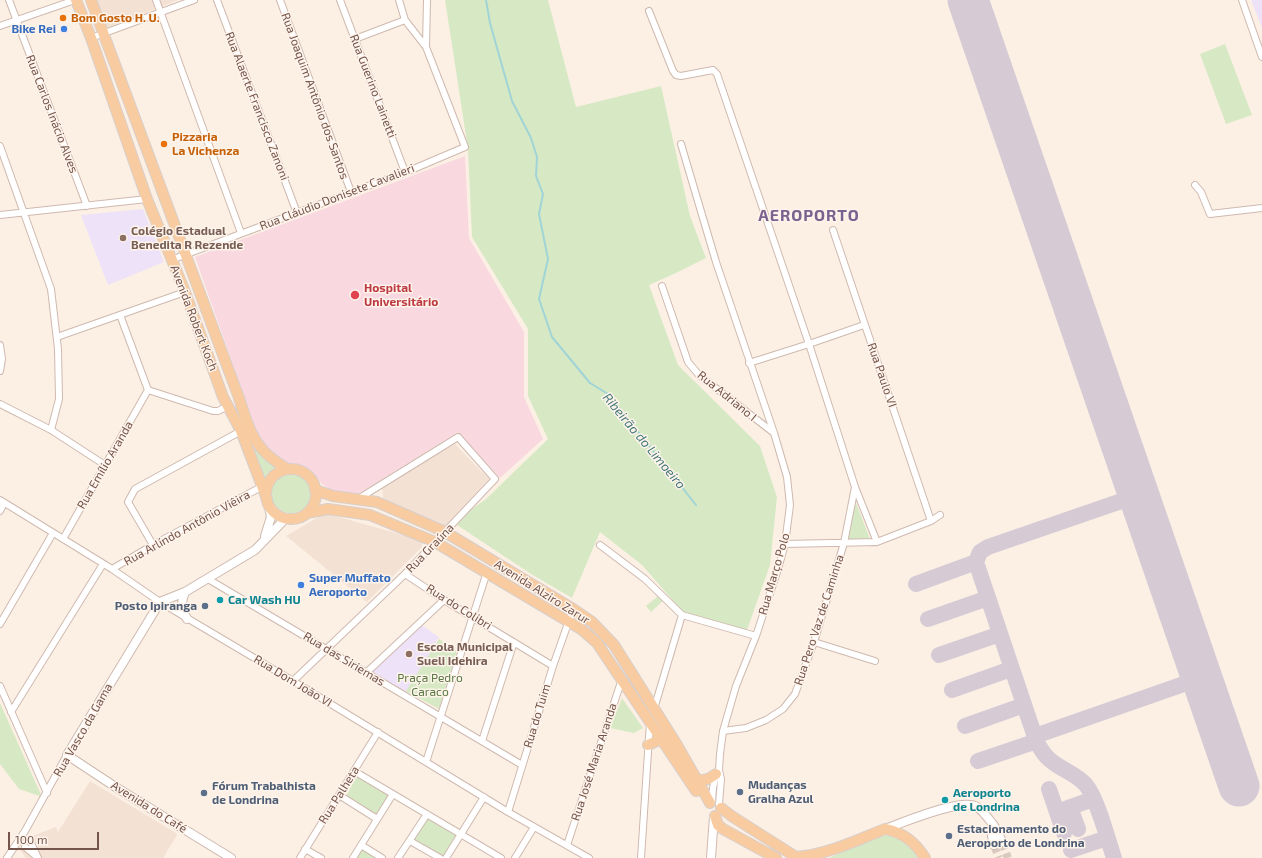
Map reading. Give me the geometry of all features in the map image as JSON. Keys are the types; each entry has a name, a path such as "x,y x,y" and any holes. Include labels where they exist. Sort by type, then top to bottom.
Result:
{"main road":[{"name":"Avenida Robert Koch","path":"75,0 91,38 147,199 185,292 223,396 241,431 263,486 268,503"},
{"name":"Avenida Robert Koch","path":"91,0 238,395 247,424 255,440 269,456 287,469"},
{"path":"223,396 238,395"},
{"path":"228,406 238,395"},
{"path":"287,469 295,469 309,476 316,490 312,507 307,513 300,517 293,518 279,516 268,503 266,491 268,483 273,476 279,471 287,469"},
{"name":"Avenida Alziro Zarur","path":"316,490 333,496 377,502 445,532 573,608 592,622 614,645 677,745 714,808"},
{"name":"Avenida Alziro Zarur","path":"307,513 328,510 370,515 435,542 581,629 597,643 661,739 714,808"},
{"path":"648,745 661,739"},
{"path":"698,781 708,779 718,772"},
{"path":"714,808 718,825 723,829 776,858 781,848"},
{"path":"714,808 733,817 796,857 807,856 832,849 885,829 892,830 908,837 925,858"},
{"path":"822,858 832,849"}],"street":[{"name":"Rua Carlos Inácio Alves","path":"9,0 87,206"},
{"path":"0,26 75,0"},
{"path":"156,0 241,233"},
{"path":"91,38 194,0"},
{"name":"Rua Alaerte Francisco Zanoni","path":"217,0 297,212"},
{"name":"Rua Joaquim Antônio dos Santos","path":"280,0 351,192"},
{"name":"Rua Guerino Lainetti","path":"340,0 405,172"},
{"path":"399,0 405,20 426,47"},
{"path":"426,47 427,0"},
{"path":"1242,0 1262,57"},
{"name":"Rua Pero Vaz de Caminha","path":"648,11 676,75 681,76 713,70 717,74 809,344 855,487 877,542"},
{"path":"355,39 405,20"},
{"name":"Rua Cláudio Donisete Cavalieri","path":"171,260 405,172 465,147 426,47"},
{"name":"Rua Março Polo","path":"681,144 716,262 774,433 786,478 790,505 785,544 756,636 736,686 723,731 718,772 721,779 714,808"},
{"path":"0,146 51,289 58,349 59,398 51,430"},
{"path":"1195,185 1201,192 1210,214 1262,208"},
{"path":"0,215 147,199"},
{"name":"Rua Paulo VI","path":"833,230 931,521"},
{"name":"Rua Adriano I","path":"662,286 688,362 699,375 774,433"},
{"path":"57,337 185,292"},
{"path":"120,315 148,390 215,412 228,406"},
{"path":"749,363 864,325"},
{"path":"0,345 2,359 0,371"},
{"name":"Rua Emílio Aranda","path":"64,539 148,390"},
{"path":"0,404 51,430 105,465"},
{"path":"154,545 128,502 134,489 241,431"},
{"name":"Rua Graúna","path":"293,681 405,574 495,479 458,437 358,499"},
{"name":"Rua Arlíndo Antônio Viêira","path":"112,570 154,545 263,486"},
{"name":"Rua Pero Vaz de Caminha","path":"723,731 746,728 766,720 783,709 795,694 814,642 844,543 855,487"},
{"path":"0,510 2,501"},
{"name":"Rua Dom João VI","path":"2,501 64,539 187,619 378,732 508,812 590,858"},
{"name":"Avenida Robert Koch","path":"262,543 271,517 268,503"},
{"path":"785,544 877,542 931,521 940,515"},
{"path":"160,602 185,592 255,550 286,518"},
{"path":"0,624 53,533"},
{"path":"600,545 645,579 682,615 756,636"},
{"path":"12,712 103,564"},
{"path":"426,762 487,572"},
{"name":"Rua do Colibri","path":"405,574 444,600 473,616 553,666"},
{"name":"Rua das Siriemas","path":"208,579 522,765"},
{"path":"185,592 181,604 182,610 187,619"},
{"path":"367,672 444,600"},
{"name":"Rua Vasco da Gama","path":"7,858 21,845 27,836 47,792 67,755 160,602"},
{"name":"Rua do Tuim","path":"508,812 553,666 573,608"},
{"path":"641,858 650,722 682,615"},
{"path":"482,741 514,642"},
{"path":"814,642 874,661"},
{"name":"Rua José Maria Aranda","path":"567,845 622,679"},
{"path":"0,686 47,792"},
{"name":"Rua Palheta","path":"300,858 378,732"},
{"name":"Avenida do Café","path":"67,755 117,788 231,858"},
{"path":"354,771 501,858"},
{"path":"354,858 393,794"},
{"path":"339,795 378,819"},
{"path":"446,858 484,797"},
{"path":"885,829 948,807 962,804 977,806 992,823 992,836 998,844"},
{"path":"711,858 714,808"},
{"path":"398,858 427,814"},
{"path":"515,858 534,827"},
{"path":"27,836 38,857"},
{"path":"410,840 440,858"},
{"path":"21,845 38,857"},
{"path":"362,845 382,858"},
{"path":"305,849 321,858"}],"shaded area":[{"path":"93,0 178,0 104,29"},
{"path":"1251,0 1262,0 1262,28"},
{"name":"Hospital Universitário","path":"465,156 469,238 524,332 524,397 543,439 500,478 458,432 355,496 329,489 322,484 311,471 280,459 264,447 258,436 195,257"},
{"name":"Colégio Estadual Benedita R Rezende","path":"143,209 164,262 108,285 81,215"},
{"path":"455,444 489,479 444,527 383,498 382,488 387,483"},
{"path":"325,513 417,539 422,542 422,547 367,602 286,536"},
{"name":"Escola Municipal Sueli Idehira","path":"421,625 439,637 406,693 371,671"},
{"path":"90,781 176,833 177,835 163,858 26,858 20,850 35,835 56,827 58,832"}],"green space":[{"path":"445,0 548,0 576,107 661,86 690,216 706,258 649,285 678,365 760,446 777,497 770,565 747,630 683,612 642,565 600,532 572,598 531,574 457,525 469,511 486,499 548,439 528,396 528,329 472,237 468,149"},
{"path":"1225,44 1252,115 1226,124 1200,54"},
{"path":"238,405 278,466 268,475 265,482 243,423 234,407"},
{"path":"291,473 299,475 305,479 309,485 311,493 309,501 305,507 299,511 291,513 283,511 277,507 273,501 271,493 273,485 277,479 283,475"},
{"path":"856,503 870,539 846,542"},
{"path":"658,596 663,601 651,612 646,606"},
{"name":"Praça Pedro Caraco","path":"439,639 457,651 439,709 406,691"},
{"path":"622,698 643,728 634,733 610,728"},
{"path":"0,703 42,797 19,789 0,764"},
{"path":"357,776 389,795 376,815 346,796"},
{"path":"427,817 458,835 443,857 413,840"},
{"path":"891,835 910,847 918,858 829,858 878,836"},
{"path":"363,848 378,858 356,858"}],"waterway":[{"name":"Ribeirão do Limoeiro","path":"486,0 490,23 512,101 531,138 537,157 536,176 543,194 539,214 548,259 539,299 552,337 590,383 608,394 696,505"}],"taxiway":[{"path":"1114,858 1098,809 1086,785 1077,777 1050,760 1043,753 1037,743 976,562 980,552 988,547 1139,495"},
{"path":"916,584 976,562"},
{"path":"928,619 988,598"},
{"path":"939,655 1000,634"},
{"path":"952,690 1011,669"},
{"path":"1035,736 1201,678"},
{"path":"965,726 1024,705"},
{"path":"978,761 1037,741"},
{"path":"1049,789 1064,833"},
{"path":"1057,812 1093,799"},
{"path":"1070,807 1078,829"},
{"path":"1071,850 1107,838"}],"runway":[{"path":"968,0 1239,786"}],"tunnel":[{"path":"1002,842 1008,858"},
{"path":"994,845 999,858"}],"place":[{"name":"Bom Gosto H. U.","path":"63,18"},
{"name":"Bike Rei","path":"64,29"},
{"name":"Pizzaria La Vichenza","path":"164,144"},
{"name":"Colégio Estadual Benedita R Rezende","path":"123,238"},
{"name":"Hospital Universitário","path":"355,295"},
{"name":"Super Muffato Aeroporto","path":"301,585"},
{"name":"Car Wash HU","path":"220,600"},
{"name":"Posto Ipiranga","path":"205,606"},
{"name":"Escola Municipal Sueli Idehira","path":"409,654"},
{"name":"Mudanças Gralha Azul","path":"740,792"},
{"name":"Fórum Trabalhista de Londrina","path":"204,793"},
{"name":"Aeroporto de Londrina","path":"945,800"},
{"name":"Estacionamento do Aeroporto de Londrina","path":"949,836"}],"district":[{"name":"AEROPORTO","path":"809,216"}]}
